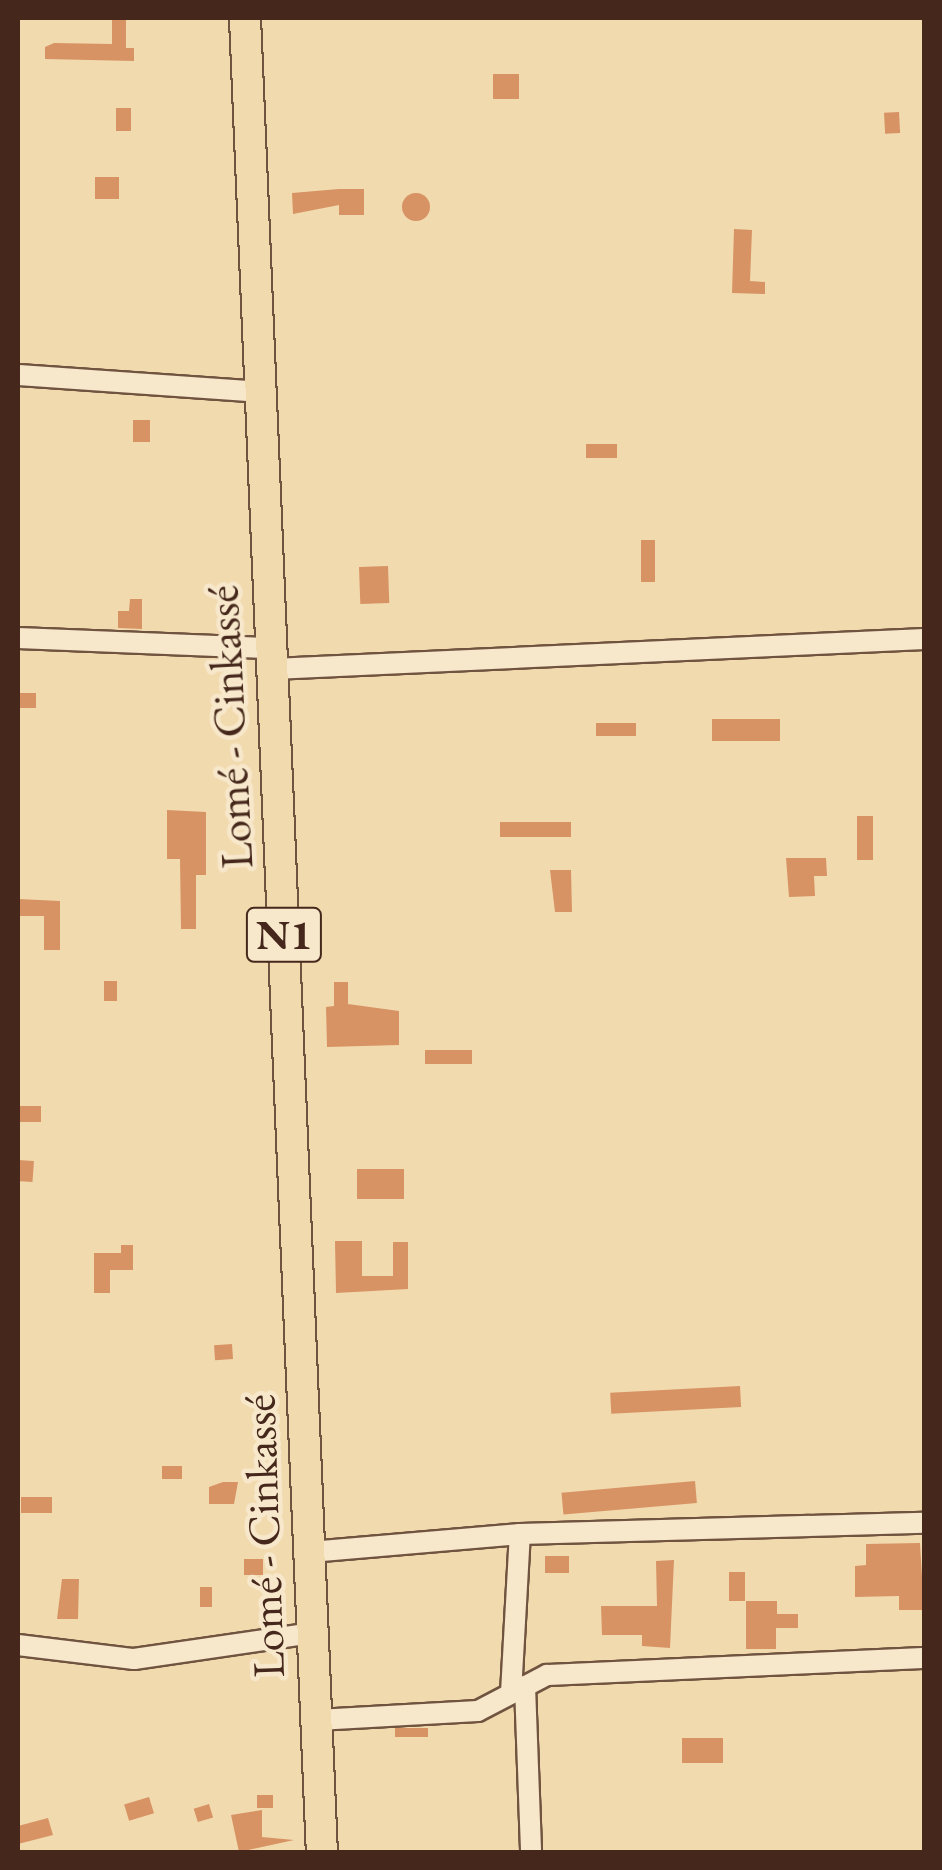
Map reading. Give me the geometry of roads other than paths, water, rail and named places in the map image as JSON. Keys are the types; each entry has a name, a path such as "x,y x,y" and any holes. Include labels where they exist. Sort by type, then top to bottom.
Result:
{"highway":[{"name":"Lomé - Cinkassé","path":"245,18 322,1852"}],"street":[{"path":"18,375 259,392"},
{"path":"18,638 273,658 924,639"},
{"path":"310,1552 520,1534 924,1522"},
{"path":"520,1534 518,1690 531,1852"},
{"path":"18,1644 134,1659 314,1633"},
{"path":"317,1720 478,1711 547,1674 924,1658"}]}
